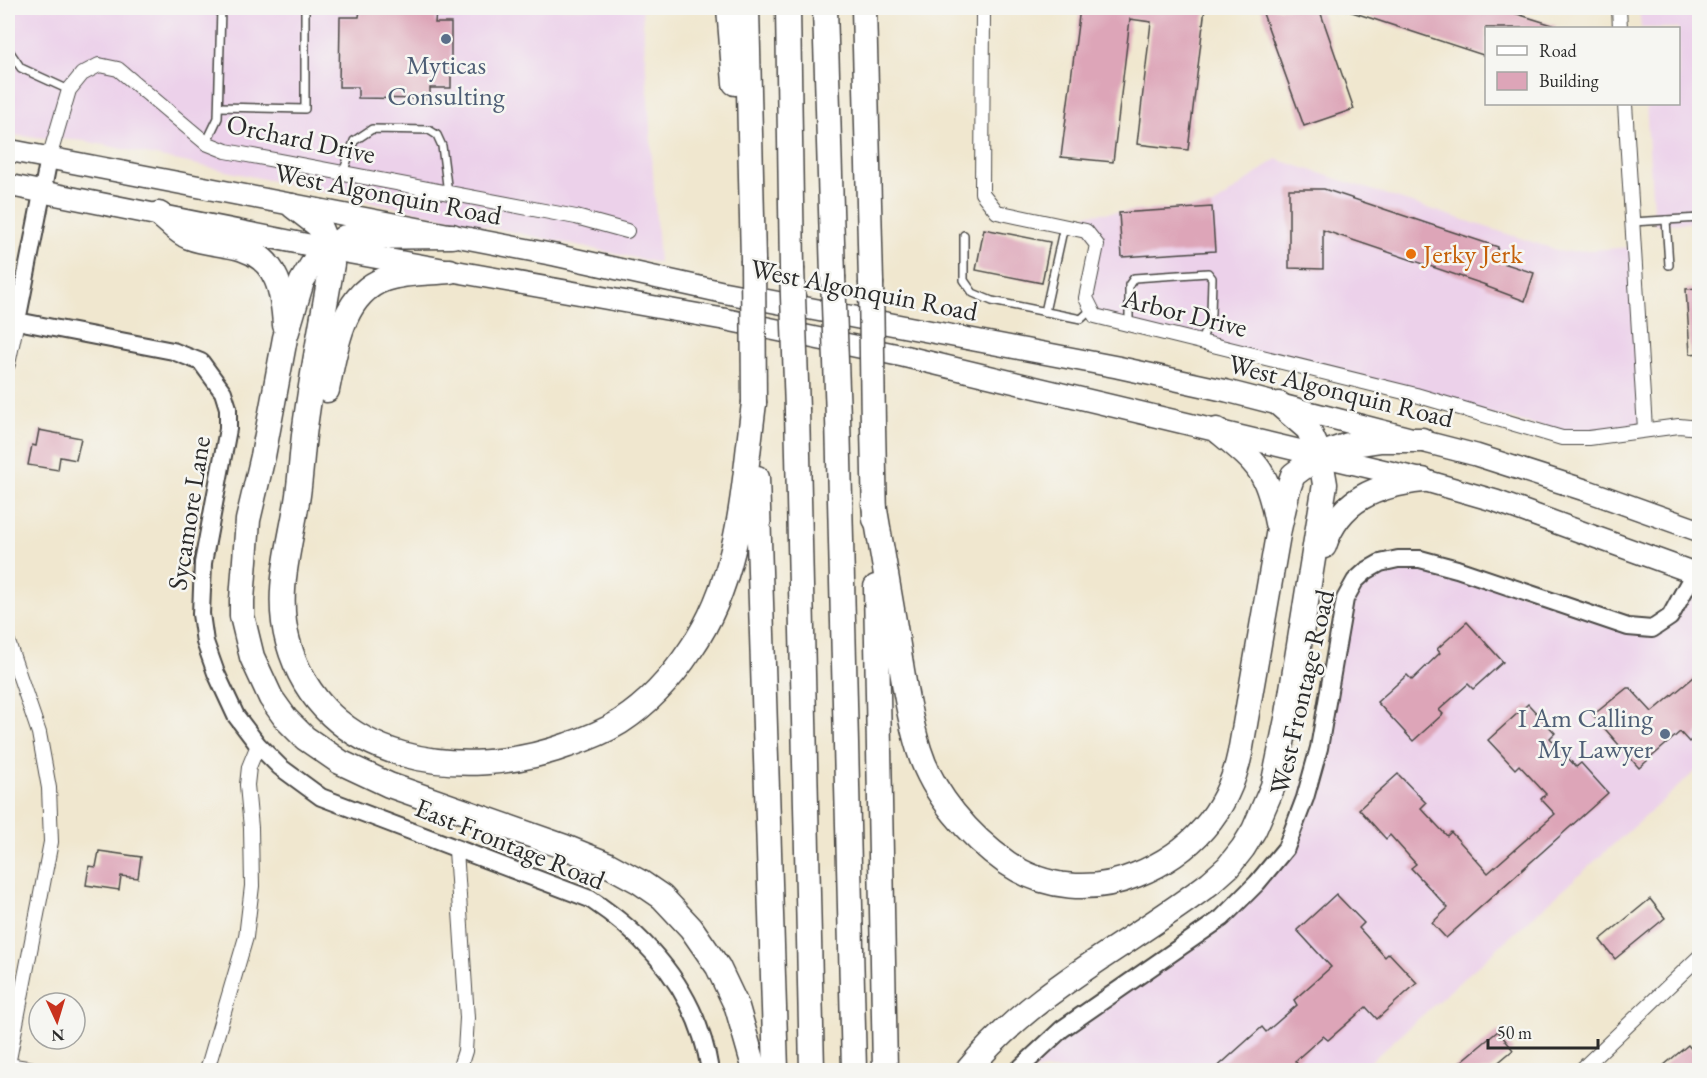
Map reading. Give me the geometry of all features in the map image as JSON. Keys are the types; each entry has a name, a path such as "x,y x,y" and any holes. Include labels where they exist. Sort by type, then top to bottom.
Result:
{"highway":[{"path":"729,8 733,75 751,155"},
{"path":"747,8 754,403 776,1071"},
{"path":"788,8 792,268 812,1071"},
{"path":"825,8 838,418 854,1071"},
{"path":"864,8 885,1071"},
{"path":"293,206 319,226 333,264 305,427 298,496 283,574 284,622 296,666 307,686 331,715 366,739 427,760 452,764 522,759 574,743 620,722 654,693 691,649 709,621 721,595 739,525 754,403"},
{"path":"159,214 188,237 244,249 265,262 277,276 281,288 284,300 285,338"},
{"path":"452,236 345,237 315,260 302,281 285,338 263,456 248,520 242,585 242,616 252,657 271,698 286,718 305,738 340,762 358,772 607,864 662,897 691,928 718,967 737,1007 754,1071"},
{"path":"298,496 319,436 334,354 341,332 357,298 385,279 450,271"},
{"path":"968,1071 998,1037 1040,1000 1192,897 1228,867 1254,830 1273,786 1325,484 1320,455 1308,429 1279,404"},
{"path":"1218,430 1253,460 1264,476 1272,493 1279,529"},
{"path":"874,504 907,705 919,752 934,783 960,822 1002,860 1018,870 1038,880 1076,886 1116,882 1158,865 1177,854 1194,840 1221,805 1236,771 1279,529 1293,475 1320,455 1348,445 1381,440 1422,440"},
{"path":"1308,593 1329,530 1344,510 1374,491 1423,480"}],"main road":[{"name":"West Algonquin Road","path":"8,150 555,255 722,292 1117,367 1422,440 1594,493 1700,531"},
{"name":"West Algonquin Road","path":"8,185 329,249 723,319 903,356 1423,480 1496,501 1698,569"}],"street":[{"name":"Arbor Drive","path":"983,8 982,193 997,212 1086,231 1097,245 1086,298 1095,316 1416,394 1562,438 1589,438 1679,426 1700,428"},
{"path":"1619,8 1620,27"},
{"name":"Orchard Drive","path":"49,158 69,90 82,74 99,65 118,69 206,143 226,151 576,218 627,231"},
{"path":"1625,105 1645,429"},
{"path":"8,364 12,320 49,158"},
{"name":"Sycamore Lane","path":"12,320 173,351 201,362 214,376 223,392 228,408 228,429 203,563 201,614 205,642 216,673 236,716 258,745"},
{"name":"West Frontage Road","path":"1018,1071 1062,1029 1222,918 1257,883 1286,848 1302,807 1319,747 1345,599 1355,581 1366,570 1389,561 1420,559 1457,569 1628,627 1652,629 1670,617 1698,569"},
{"path":"8,642 39,733 49,788 51,842 8,1065 39,1071"},
{"path":"207,1071 246,937 252,886 251,828 247,785 249,767 258,745"},
{"name":"East Frontage Road","path":"258,745 280,767 321,797 590,899 625,924 661,960 675,979 698,1025 710,1071"},
{"path":"456,850 467,1018 465,1051 459,1071"},
{"path":"1581,1071 1700,956"}],"lane":[{"path":"206,143 218,118 221,8"},
{"path":"219,107 305,109 305,8"},
{"path":"8,49 21,68 69,90"},
{"path":"343,173 354,141 372,129 429,130 437,135 442,146 448,193"},
{"path":"1632,222 1700,218"},
{"path":"1666,220 1669,266"},
{"path":"1045,312 1064,226"},
{"path":"964,235 964,280 973,292 992,301 1081,319 1092,309"},
{"path":"1130,324 1129,285 1134,278 1208,273 1212,278 1211,314 1201,342"}],"shaded area":[{"path":"8,8 642,8 659,263 85,141 8,135"},
{"path":"1639,8 1699,8 1699,222 1654,225 1646,105 1680,105 1680,27 1641,27"},
{"path":"1276,159 1563,252 1633,247 1645,429 1589,438 1095,316 1086,298 1097,245 1086,231 1086,214 1213,206"},
{"path":"1398,559 1652,629 1699,575 1699,768 1361,1070 1018,1070 1222,918 1286,848 1355,581"}],"building":[{"path":"1080,8 1205,8 1188,150 1137,144 1151,22 1130,19 1113,162 1061,157"},
{"path":"1261,8 1319,8 1354,109 1304,126"},
{"path":"1347,8 1498,8 1556,27 1485,27 1485,56 1346,10"},
{"path":"360,10 436,10 435,23 451,23 451,88 430,88 430,99 358,98 358,87 339,87 340,17 359,17"},
{"path":"1289,189 1324,189 1498,247 1494,260 1534,273 1525,301 1486,285 1323,230 1323,269 1289,268"},
{"path":"1212,207 1215,251 1122,257 1119,213"},
{"path":"984,229 1050,242 1042,283 976,270"},
{"path":"1700,288 1700,353 1690,354 1686,289"},
{"path":"39,430 81,438 76,460 60,457 58,470 28,465 32,445 36,446"},
{"path":"1467,622 1503,662 1473,689 1468,684 1439,710 1443,714 1413,741 1377,702 1407,675 1412,680 1440,653 1437,649"},
{"path":"1694,677 1700,684 1700,732 1689,742 1680,732 1639,768 1593,715 1627,688 1630,688 1652,712"},
{"path":"1528,704 1555,733 1550,738 1576,767 1581,763 1608,793 1446,938 1432,923 1448,908 1411,868 1416,864 1390,835 1386,839 1359,809 1398,774 1426,803 1421,808 1447,836 1451,832 1488,873 1555,814 1541,799 1546,794 1519,765 1515,769 1488,740"},
{"path":"99,851 141,857 138,878 121,876 119,890 86,885 89,866 96,867"},
{"path":"1336,894 1364,923 1359,928 1385,957 1389,953 1417,983 1377,1019 1366,1007 1328,1040 1323,1036 1295,1061 1303,1071 1213,1071 1262,1027 1266,1032 1297,1005 1294,1000 1331,967 1297,930"},
{"path":"1650,899 1665,918 1615,959 1600,940"},
{"path":"1498,1031 1513,1050 1488,1071 1450,1071"},
{"path":"1688,1045 1700,1059 1700,1067 1695,1071 1657,1071"}],"place":[{"name":"Myticas Consulting","path":"446,39"},
{"name":"Jerky Jerk","path":"1411,254"},
{"name":"I Am Calling My Lawyer","path":"1665,734"}]}
